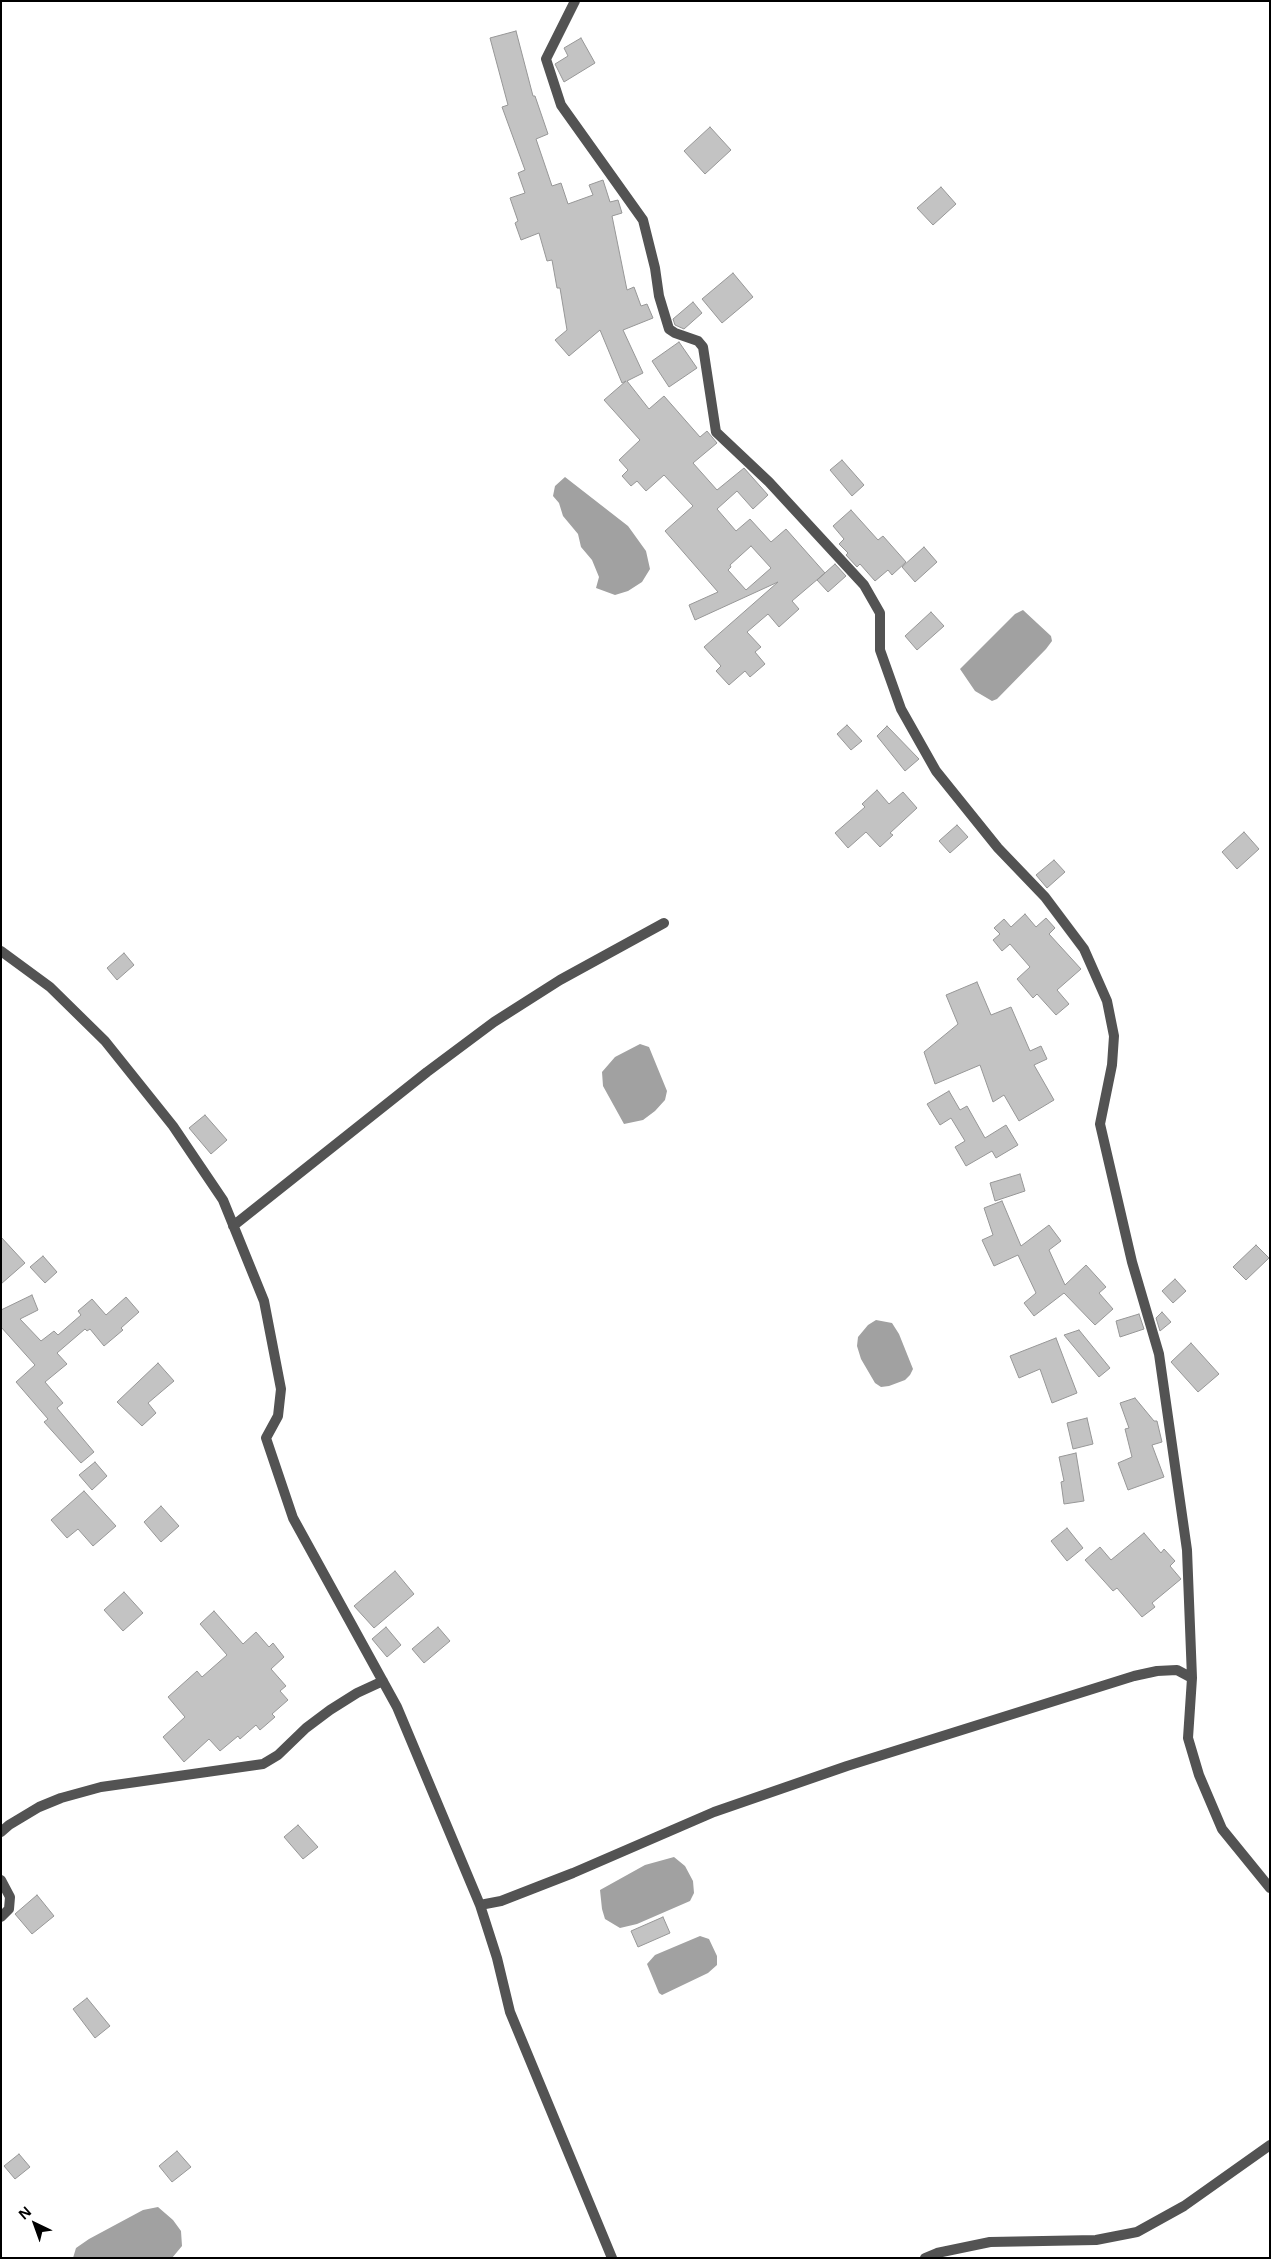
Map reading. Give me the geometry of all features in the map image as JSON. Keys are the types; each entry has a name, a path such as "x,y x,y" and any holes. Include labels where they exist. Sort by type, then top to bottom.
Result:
{"street":[{"path":"574,1 546,59 561,105 643,220 669,329 698,341 706,354 708,389 716,432 769,482 864,585 880,613 880,650 900,709 936,770 998,848 1045,897 1084,949 1107,1001 1114,1036 1112,1066 1100,1124 1132,1262 1159,1354 1187,1550 1192,1678 1188,1738 1199,1775 1222,1828 1270,1888"},
{"path":"233,1226 427,1072 494,1022 560,980 664,923"},
{"path":"1,951 50,987 105,1041 173,1126 222,1200 264,1302 281,1389 278,1416 266,1438 293,1518 397,1707 480,1905 497,1958 510,2012 612,2258"},
{"path":"480,1905 501,1901 573,1873 714,1812 915,1743 1134,1676 1157,1671 1176,1670 1192,1678"},
{"path":"1,1832 39,1807 101,1787 263,1764 278,1755 306,1728 330,1710 357,1693 383,1681"},
{"path":"1,1880 10,1897 9,1909 1,1917"},
{"path":"925,2258 937,2253 990,2242 1096,2240 1137,2232 1184,2206 1270,2145"}],"shaded area":[{"path":"565,477 628,526 646,551 650,569 642,582 628,591 615,595 596,588 599,577 592,560 581,547 578,534 563,516 559,503 553,496 555,486"},
{"path":"1023,610 1051,636 1052,641 997,699 992,701 975,691 960,669 1015,614"},
{"path":"640,1044 649,1047 667,1091 665,1100 655,1111 643,1120 624,1124 603,1086 602,1072 615,1057"},
{"path":"876,1320 892,1323 899,1334 913,1369 905,1380 889,1386 881,1387 875,1383 861,1359 857,1346 858,1337 868,1325"},
{"path":"674,1857 685,1866 693,1881 694,1893 690,1901 637,1924 620,1928 605,1919 600,1890 645,1865"},
{"path":"700,1936 709,1939 717,1956 717,1965 708,1973 662,1995 659,1993 647,1964 655,1955"},
{"path":"158,2207 173,2220 181,2231 182,2246 172,2258 73,2258 76,2248 89,2239 143,2210"}],"building":[{"path":"516,31 533,96 535,96 548,134 536,139 552,186 561,183 568,204 593,195 589,185 603,180 610,202 618,200 622,213 612,216 627,290 634,287 641,306 647,304 653,318 623,330 643,373 627,381 649,409 664,396 700,437 707,431 717,443 693,463 717,490 744,468 768,495 753,509 737,491 717,509 736,531 750,519 771,542 786,529 825,573 792,601 799,609 779,627 768,614 747,632 761,647 755,652 765,664 750,677 745,671 729,685 716,671 721,666 704,647 778,582 695,620 689,605 718,592 665,531 693,506 664,475 646,491 637,481 631,486 622,476 628,470 619,460 640,440 604,400 626,381 622,383 600,330 569,356 555,340 567,330 560,288 557,288 552,260 547,261 539,233 521,240 515,223 518,221 510,198 525,193 518,173 525,170 502,107 508,105 490,38","holes":["751,546 771,568 746,590 728,570 731,567 730,565"]},
{"path":"581,38 595,63 564,82 555,64 568,56 564,48"},
{"path":"710,127 731,150 705,174 684,151"},
{"path":"941,187 956,204 933,225 917,208"},
{"path":"733,273 753,297 722,323 702,299"},
{"path":"693,302 702,313 684,329 675,325 673,319"},
{"path":"679,342 697,368 669,387 652,361"},
{"path":"842,460 864,485 852,496 830,470"},
{"path":"851,510 878,540 883,536 906,562 892,575 888,570 875,581 860,564 857,567 846,555 848,553 839,544 844,539 833,526"},
{"path":"924,547 937,562 915,582 902,567"},
{"path":"835,564 846,576 828,592 817,580"},
{"path":"931,612 944,626 917,650 905,636"},
{"path":"847,725 862,741 851,750 837,734"},
{"path":"887,726 919,759 905,771 877,736"},
{"path":"877,790 889,804 903,792 917,808 890,833 893,835 880,847 866,832 848,848 835,833 865,807 862,804"},
{"path":"957,825 968,837 950,853 939,841"},
{"path":"1244,832 1259,849 1237,869 1222,852"},
{"path":"1054,860 1065,872 1047,888 1036,875"},
{"path":"1025,914 1036,927 1046,918 1055,928 1049,934 1081,969 1057,990 1069,1004 1056,1015 1037,994 1033,998 1017,979 1030,967 1010,944 1002,951 993,940 1000,934 994,928 1004,919 1011,927"},
{"path":"124,953 134,965 117,980 107,968"},
{"path":"977,982 991,1015 1011,1007 1030,1051 1041,1046 1047,1059 1034,1065 1054,1100 1019,1121 1004,1095 993,1102 980,1065 935,1084 924,1052 958,1024 946,995"},
{"path":"949,1091 960,1110 967,1106 985,1138 1006,1125 1018,1145 996,1158 992,1151 966,1166 955,1147 965,1141 951,1118 940,1125 927,1104"},
{"path":"205,1115 227,1140 211,1154 189,1128"},
{"path":"1020,1174 1025,1191 995,1201 990,1183"},
{"path":"1002,1201 1021,1246 1049,1225 1061,1241 1049,1250 1065,1285 1086,1265 1106,1287 1099,1293 1113,1309 1095,1325 1064,1293 1034,1316 1024,1303 1036,1293 1018,1255 994,1266 982,1240 993,1235 984,1208"},
{"path":"1,1237 25,1263 1,1284"},
{"path":"1256,1245 1269,1258 1246,1280 1233,1267"},
{"path":"43,1256 57,1272 45,1283 30,1267"},
{"path":"1175,1279 1186,1291 1173,1303 1162,1291"},
{"path":"32,1295 38,1310 20,1319 41,1341 54,1331 58,1335 81,1315 78,1311 92,1299 106,1315 126,1297 139,1312 121,1328 123,1330 104,1346 90,1329 87,1331 85,1329 57,1353 67,1364 45,1382 63,1403 57,1408 94,1452 81,1463 44,1422 48,1419 16,1382 35,1365 1,1327 1,1310"},
{"path":"1162,1312 1171,1322 1160,1331 1156,1318"},
{"path":"1139,1314 1144,1329 1120,1337 1116,1321"},
{"path":"1079,1330 1110,1368 1099,1377 1064,1335"},
{"path":"1056,1338 1077,1393 1052,1403 1040,1369 1019,1378 1010,1356"},
{"path":"1191,1343 1219,1374 1198,1392 1171,1362"},
{"path":"158,1363 174,1381 148,1403 156,1413 142,1426 117,1402"},
{"path":"1135,1398 1154,1421 1157,1421 1162,1442 1152,1445 1164,1477 1128,1490 1118,1463 1132,1457 1125,1429 1129,1428 1120,1403"},
{"path":"1087,1418 1093,1444 1073,1449 1067,1423"},
{"path":"1076,1453 1084,1501 1064,1504 1061,1482 1064,1481 1059,1457"},
{"path":"95,1462 107,1476 92,1490 79,1475"},
{"path":"84,1491 116,1526 93,1546 78,1529 67,1538 51,1520"},
{"path":"161,1506 179,1526 161,1542 144,1522"},
{"path":"1067,1528 1083,1548 1067,1561 1051,1541"},
{"path":"1144,1533 1161,1553 1164,1549 1175,1561 1170,1566 1181,1579 1152,1603 1155,1607 1142,1617 1117,1588 1113,1591 1085,1560 1100,1547 1111,1560"},
{"path":"395,1571 414,1594 374,1628 354,1606"},
{"path":"124,1592 143,1613 123,1631 104,1610"},
{"path":"214,1611 243,1644 256,1632 269,1647 273,1643 284,1657 271,1669 286,1686 280,1691 288,1700 272,1714 275,1717 260,1730 256,1725 240,1739 238,1736 220,1751 209,1739 184,1762 163,1737 185,1717 168,1697 197,1671 202,1677 227,1655 200,1624"},
{"path":"386,1627 401,1645 387,1657 372,1639"},
{"path":"438,1627 450,1641 424,1663 412,1649"},
{"path":"298,1825 318,1847 303,1859 284,1837"},
{"path":"37,1895 54,1916 32,1934 15,1914"},
{"path":"663,1917 670,1933 638,1947 631,1931"},
{"path":"87,1998 110,2026 95,2038 73,2009"},
{"path":"177,2151 191,2167 172,2182 159,2166"},
{"path":"19,2154 30,2167 15,2179 4,2166"}]}
